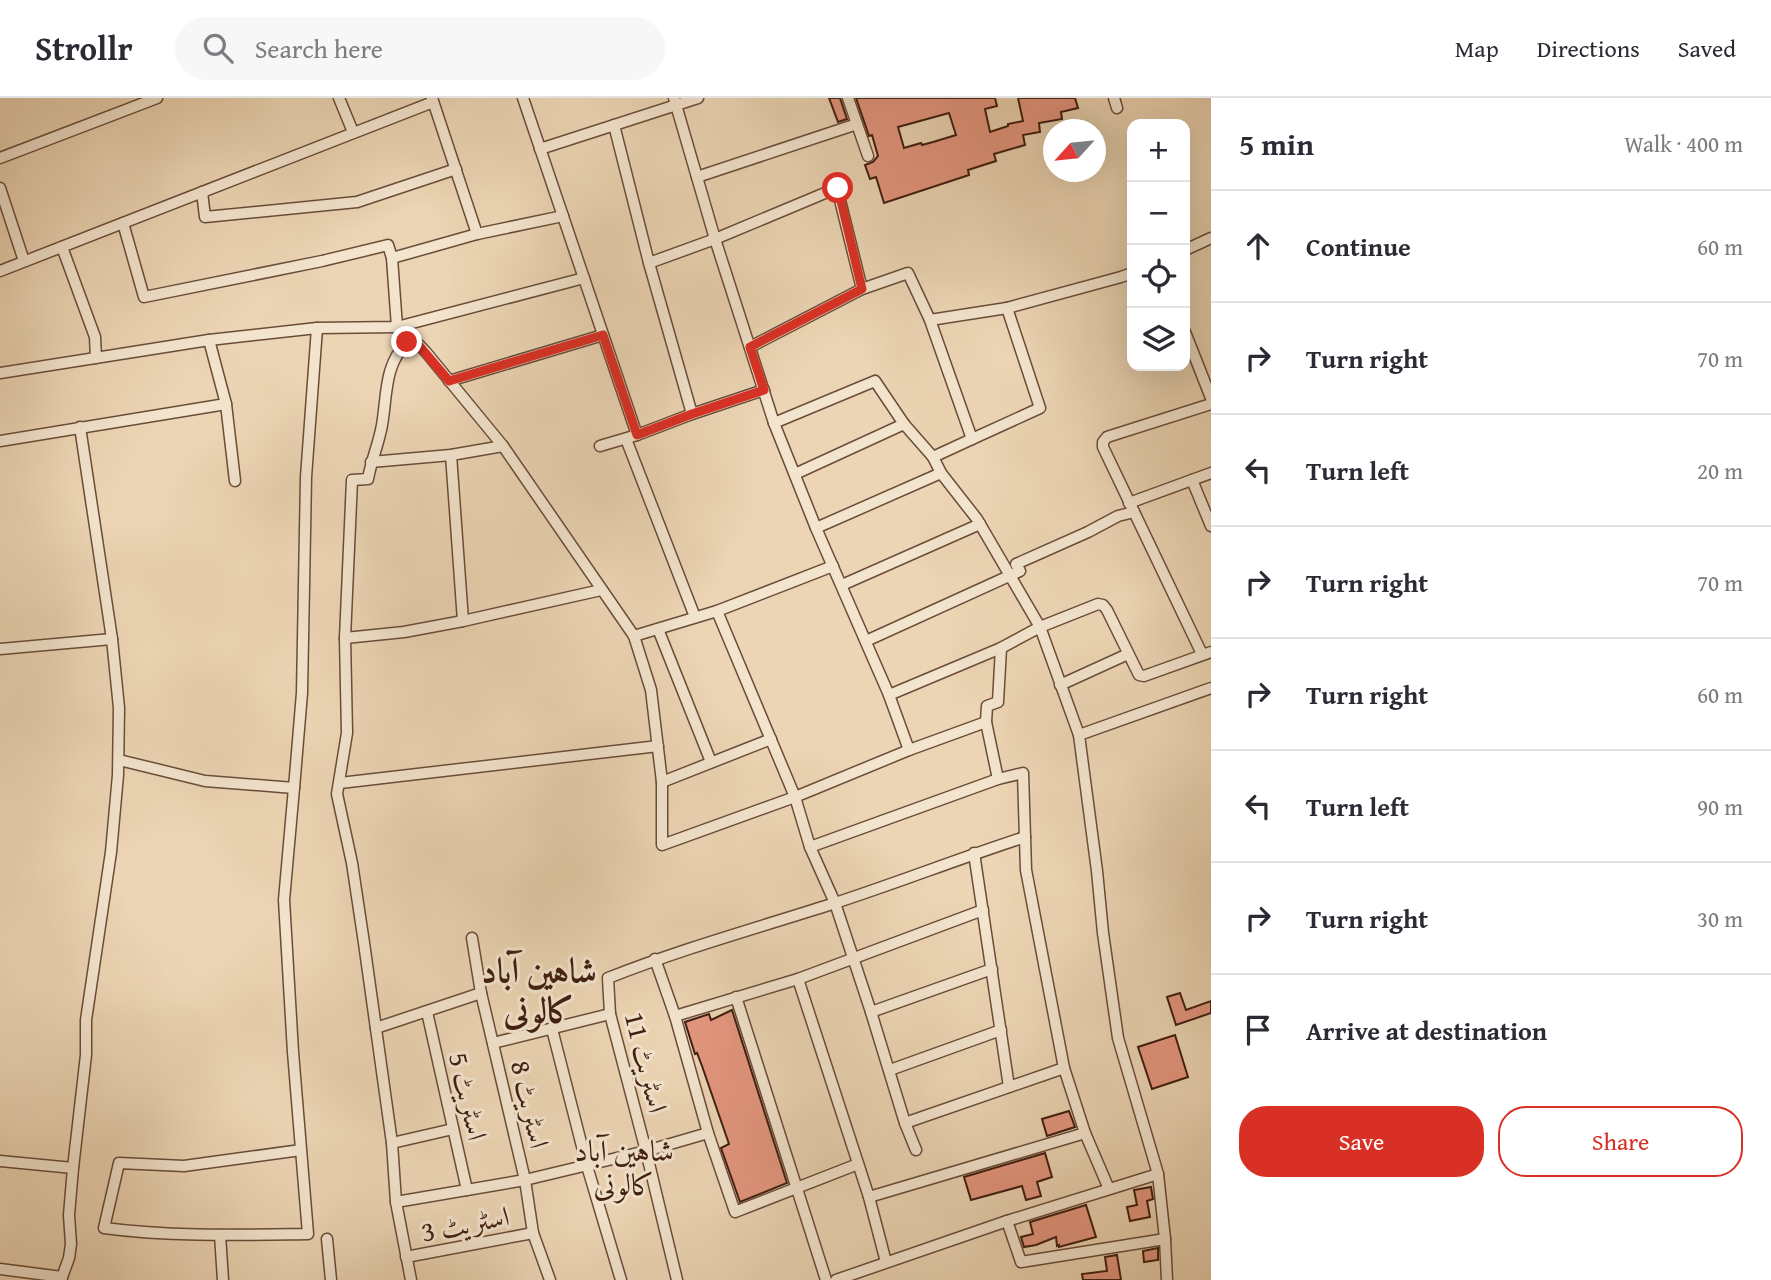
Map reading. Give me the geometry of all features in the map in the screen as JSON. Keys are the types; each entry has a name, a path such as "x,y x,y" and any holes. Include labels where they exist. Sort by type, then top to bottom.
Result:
{"street":[{"path":"0,158 157,98"},
{"path":"339,98 353,132"},
{"path":"523,98 603,335 631,437 695,617"},
{"path":"540,149 675,102 698,98"},
{"path":"848,98 868,156"},
{"path":"0,271 432,100 477,234"},
{"path":"675,102 774,424 889,695 909,750"},
{"path":"697,177 857,124"},
{"path":"614,125 649,263 692,414"},
{"path":"202,192 205,217 357,202 456,169"},
{"path":"0,188 24,261"},
{"path":"649,263 838,188 862,289"},
{"path":"392,258 477,234 563,216"},
{"path":"123,223 144,296 321,261 388,244 392,258 397,327"},
{"path":"1190,248 1211,238"},
{"path":"62,247 95,337 96,358"},
{"path":"750,347 862,289 908,273 930,320 972,439"},
{"path":"930,320 1007,308 1127,275"},
{"path":"0,373 209,340 317,328 397,327 584,278"},
{"path":"933,457 1040,408 1007,308"},
{"path":"301,1150 184,1166 119,1163 104,1228 142,1233 308,1234 284,900 302,693 306,477 317,328"},
{"path":"449,381 603,335"},
{"path":"209,340 226,404 235,481"},
{"path":"411,1280 396,1202 392,1143 352,863 338,794 347,733 345,638 352,480 368,479 382,427 387,380 401,348 407,342 416,342 503,446 634,636 651,690 662,782 662,845 795,797 986,722"},
{"path":"1190,345 1211,398"},
{"path":"774,424 875,381 980,524 1040,626 1079,735 1118,1038 1158,1174 1167,1280"},
{"path":"600,446 764,390"},
{"path":"0,441 226,404"},
{"path":"889,695 1001,648 1040,626 1098,604 1107,610 1139,675 1144,676 1206,653 1132,508 1103,442 1107,437 1211,404"},
{"path":"795,474 904,424"},
{"path":"0,1269 62,1279 69,1258 69,1215 86,1055 86,1020 111,852 119,760 119,708 112,639 80,427"},
{"path":"371,461 451,455 503,446"},
{"path":"451,455 463,621"},
{"path":"816,528 942,473"},
{"path":"866,641 1020,571 1016,564 1211,473"},
{"path":"1192,480 1211,526"},
{"path":"842,585 980,524"},
{"path":"634,636 717,611 833,566"},
{"path":"345,638 404,632 463,621 601,590"},
{"path":"717,611 795,797 810,847 835,903 916,1150"},
{"path":"657,629 711,762"},
{"path":"0,649 112,639"},
{"path":"998,779 986,722 987,706 998,702 1001,648"},
{"path":"1060,685 1128,654"},
{"path":"1079,735 1211,688"},
{"path":"662,782 771,739"},
{"path":"340,783 658,746"},
{"path":"119,760 205,781 294,788"},
{"path":"810,847 998,779 1023,773 1026,870 1064,1068 1085,1133 1110,1189"},
{"path":"858,1164 735,1212 708,1133 676,1016 655,959 835,903 1025,837"},
{"path":"974,853 1009,1087"},
{"path":"676,1016 798,979 983,909"},
{"name":"اسٹریٹ 8","path":"471,938 481,993 525,1180 533,1233 550,1280"},
{"name":"اسٹریٹ 11","path":"655,959 608,978 610,1014 677,1280"},
{"path":"871,1012 992,969"},
{"path":"798,979 869,1197 886,1262"},
{"path":"376,1028 481,993"},
{"path":"736,997 826,1280"},
{"name":"اسٹریٹ 5","path":"427,1012 467,1190"},
{"path":"493,1043 610,1014"},
{"path":"552,1029 587,1166 621,1280"},
{"path":"890,1070 1001,1030"},
{"path":"905,1123 1064,1068"},
{"path":"392,1143 453,1129"},
{"path":"396,1202 525,1180 646,1152 708,1133"},
{"path":"869,1197 1085,1133"},
{"path":"0,1161 73,1168"},
{"path":"836,1280 1007,1221 1158,1174"},
{"path":"1007,1221 1021,1262 1165,1239"},
{"name":"اسٹریٹ 3","path":"406,1257 533,1233"},
{"path":"220,1235 223,1280"},
{"path":"327,1239 331,1280"}],"building":[{"path":"829,98 840,98 847,119 838,122"},
{"path":"856,98 995,98 997,106 985,109 990,132 1023,121 1018,98 1075,98 1078,108 1061,112 1062,119 1043,119 1043,122 1039,123 1040,132 1023,135 1025,145 994,154 996,161 968,170 969,175 884,203 876,177 870,179 865,165 878,156 872,135 869,136","holes":["949,113 956,135 922,145 921,143 904,148 898,127"]},
{"path":"1180,993 1186,1010 1211,1001 1211,1013 1176,1025 1167,997"},
{"path":"732,1010 787,1183 740,1202 721,1148 729,1144 685,1022 709,1014 711,1020"},
{"path":"1175,1035 1188,1077 1152,1089 1138,1047"},
{"path":"1069,1111 1075,1127 1047,1136 1042,1119"},
{"path":"1045,1153 1052,1177 1037,1182 1041,1196 1026,1200 1022,1186 971,1200 964,1177"},
{"path":"1151,1187 1153,1199 1147,1201 1150,1217 1130,1221 1127,1207 1137,1205 1134,1190"},
{"path":"1086,1205 1096,1237 1059,1247 1056,1237 1024,1247 1021,1237 1033,1234 1030,1222"},
{"path":"1158,1248 1158,1260 1144,1262 1143,1251"},
{"path":"1117,1255 1121,1280 1083,1280 1082,1274 1107,1271 1105,1257"}],"district":[{"name":"شاہین آباد کالونی","path":"539,989"},
{"name":"شاہین آباد کالونی","path":"624,1167"}],"route":[{"path":"407,342 416,342 449,381 603,335 637,435 764,390 750,347 862,289 838,188"}]}
